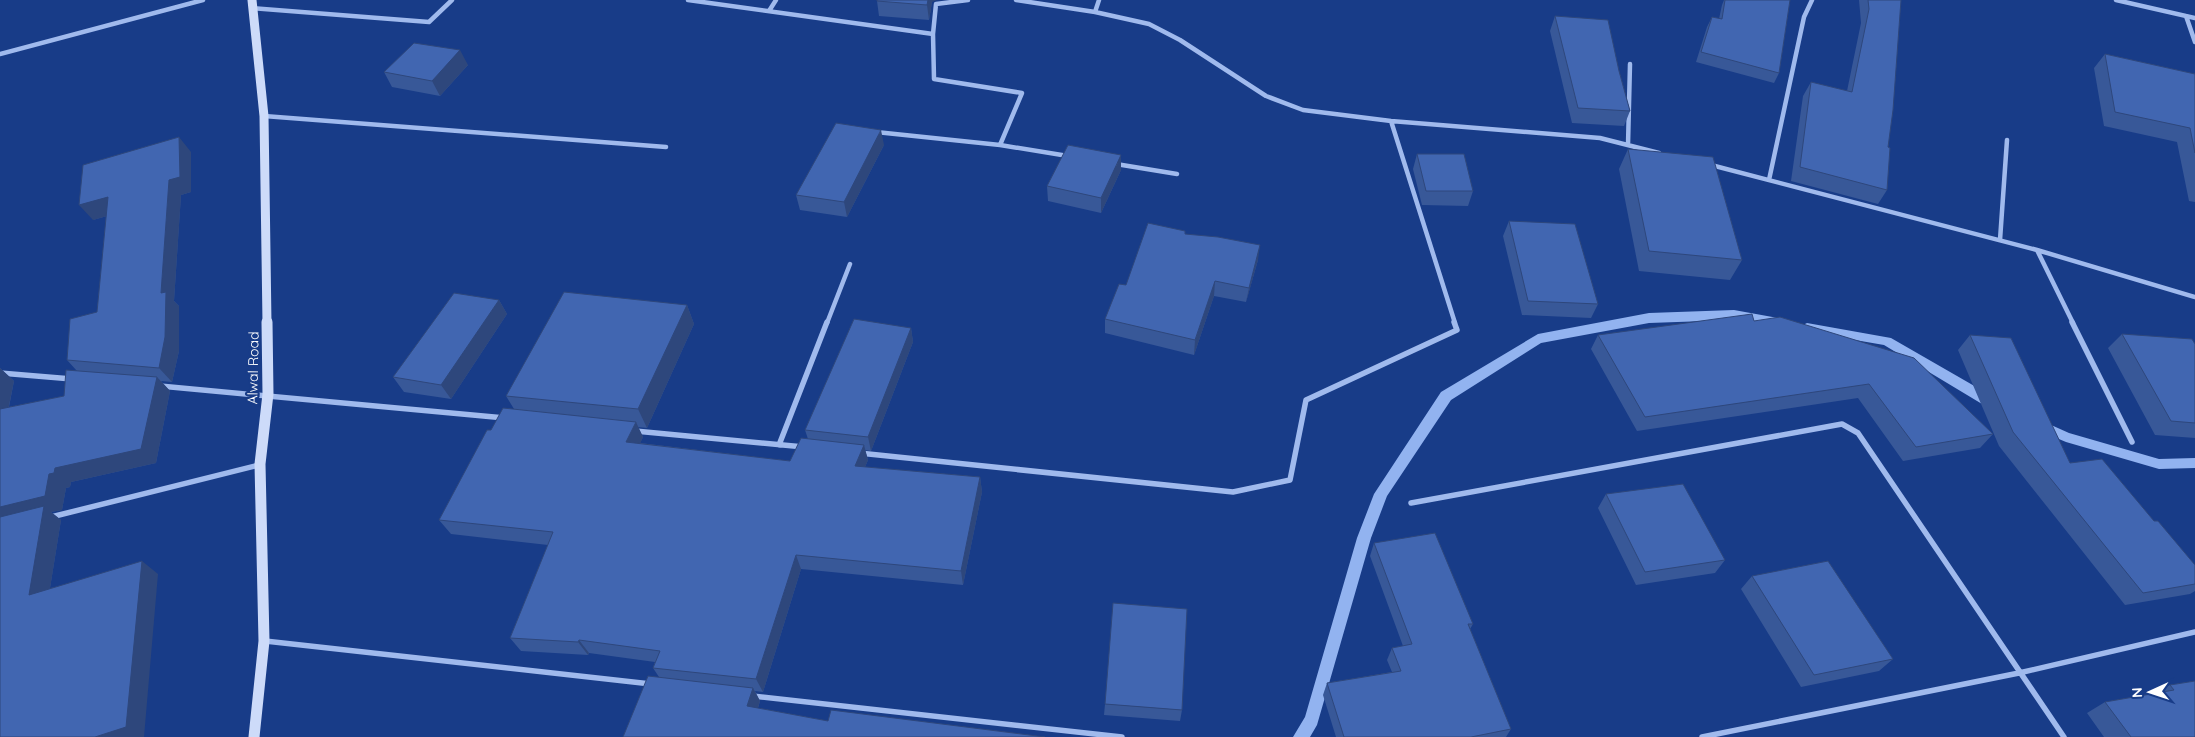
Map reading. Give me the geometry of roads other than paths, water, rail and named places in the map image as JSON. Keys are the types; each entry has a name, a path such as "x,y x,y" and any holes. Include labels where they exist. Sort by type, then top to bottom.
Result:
{"main road":[{"name":"Alwal Road","path":"252,4 264,116 268,394 260,464 264,641 254,737"}],"street":[{"path":"0,54 203,0"},
{"path":"252,4 429,22 452,0"},
{"path":"688,0 932,34"},
{"path":"769,11 776,0"},
{"path":"968,0 936,4 932,34 934,79 1022,93 1000,144"},
{"path":"1016,0 1095,12 1149,24 1180,40 1266,96 1303,110 1391,121 1600,138 1666,154"},
{"path":"1095,12 1099,0"},
{"path":"1769,180 1804,17 1812,0"},
{"path":"2116,0 2195,18"},
{"path":"2186,16 2195,42"},
{"path":"1628,145 1630,64"},
{"path":"264,116 666,147"},
{"path":"848,452 1233,492 1290,480 1306,400 1458,330 1391,121"},
{"path":"865,130 1000,144 1078,158"},
{"path":"2000,240 2007,140"},
{"path":"1108,162 1177,174"},
{"path":"1703,164 2037,250 2195,297"},
{"path":"2037,250 2132,442"},
{"path":"779,445 850,264"},
{"path":"0,373 79,380"},
{"path":"149,385 268,394 514,418"},
{"path":"1411,503 1822,426 1842,424 1858,433 2064,737"},
{"path":"631,430 808,448"},
{"path":"48,518 260,464"},
{"path":"1702,737 2019,672 2195,632"},
{"path":"264,641 659,685"},
{"path":"747,695 1122,737"}],"waterway":[{"path":"1301,737 1312,720 1364,538 1381,494 1446,396 1538,339 1649,318 1734,315 1778,323"},
{"path":"1807,328 1887,341 1992,403"},
{"path":"2040,425 2066,437 2159,464 2195,463"}]}
